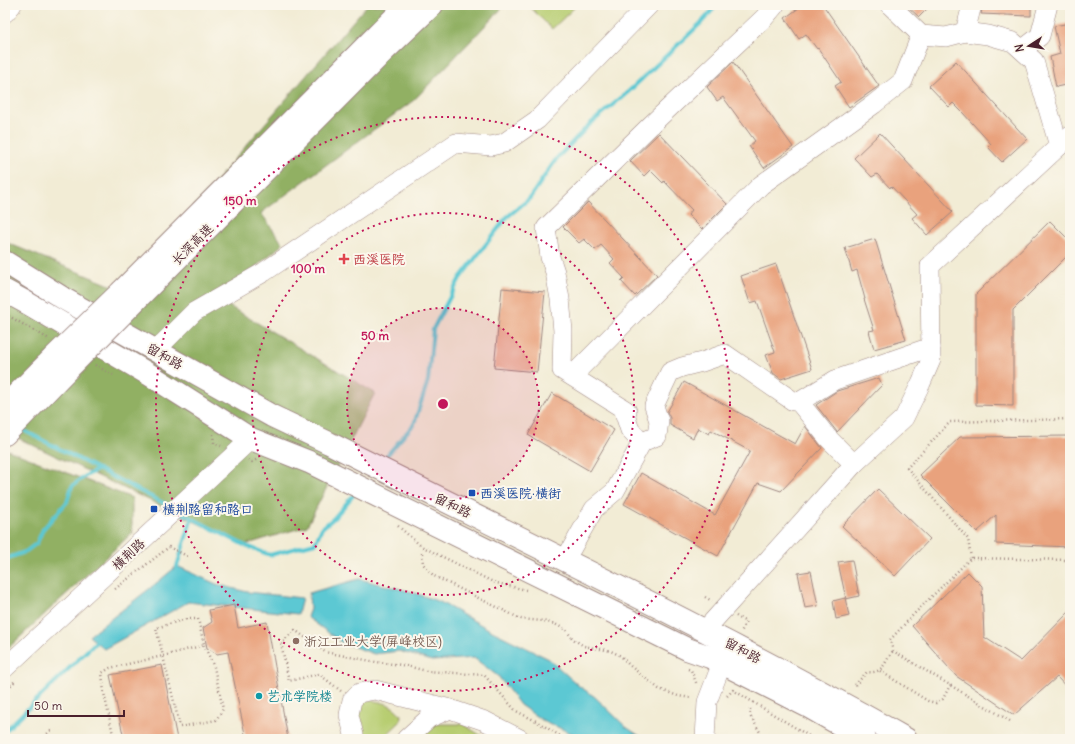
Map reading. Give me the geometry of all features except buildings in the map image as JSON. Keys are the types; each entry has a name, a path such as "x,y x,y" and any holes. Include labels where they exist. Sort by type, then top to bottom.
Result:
{"main road":[{"name":"长深高速","path":"128,296 406,5"},
{"name":"长深高速","path":"9,422 59,355 128,296 432,5"},
{"name":"留和路","path":"5,262 66,300 272,416 705,630 825,693 906,739"},
{"name":"留和路","path":"5,291 27,302 150,375 251,439 309,462 687,650 710,657 809,707 865,739"}],"street":[{"path":"5,13 12,5"},
{"path":"156,350 194,312 264,272 456,143 491,146 504,143 537,120 648,5"},
{"path":"642,443 630,430 625,415 627,411 562,370 563,331 560,299 555,272 550,257 546,228 651,125 764,18 775,5"},
{"path":"705,630 854,464 904,418 931,360 930,266 1064,141 1034,61 1013,42 988,35 965,32 946,37 921,35 890,5"},
{"path":"965,32 972,5"},
{"path":"1022,50 1040,36 1048,5"},
{"path":"572,376 761,185 903,82 921,35"},
{"path":"565,560 594,509 615,491 642,443 657,436 659,421 654,406 670,372 724,354 793,401 799,402 835,380 931,347"},
{"path":"799,402 828,438 854,464"},
{"name":"横荆路","path":"5,668 251,439"},
{"path":"706,739 707,702 722,664"},
{"path":"355,739 350,714 352,700 359,693 375,690 450,709 485,721 520,739"},
{"path":"406,739 429,718 450,709"}],"path":[{"path":"5,314 59,355"},
{"path":"92,363 119,378"},
{"path":"971,558 968,539 907,468 950,422 1070,418"},
{"path":"213,431 214,442"},
{"path":"396,524 421,546 493,582 531,591"},
{"path":"112,591 168,547 189,557"},
{"path":"422,553 423,564 434,576 521,619 543,620 555,624 566,630 573,639 584,646 611,651 620,656 658,689 678,696 696,698"},
{"path":"1010,721 893,651 890,640 971,558 1070,560"},
{"path":"186,619 198,619 204,645 214,667 223,708 216,720 180,727 163,656 156,628 186,619"},
{"path":"352,700 319,674 289,681 281,643 295,630 325,652 376,662 402,665 427,671 484,675 516,711 536,721 565,739"},
{"path":"114,739 104,692 102,673 110,668 204,645"},
{"path":"855,685 867,672 874,673 880,671 893,651"},
{"path":"684,666 691,670 696,681 696,687"},
{"path":"880,671 928,701 936,703 943,699 950,685"},
{"path":"726,697 733,690 814,739"},
{"path":"1066,700 1070,695"},
{"path":"750,709 751,717 764,739"},
{"path":"41,739 52,730"}],"green space":[{"path":"367,5 505,5 414,100 261,213 283,244 217,299 375,393 307,526 244,545 5,432 5,242 122,290"},
{"path":"528,5 577,5 552,29"},
{"path":"5,449 132,498 132,533 5,651"},
{"path":"362,699 393,707 401,715 400,722 382,739 356,739 354,704"},
{"path":"432,724 462,724 487,739 418,739"}],"water":[{"path":"177,566 216,584 247,592 302,598 298,614 188,602 104,649 89,636"},
{"path":"359,579 412,592 440,602 492,631 549,659 579,686 595,697 626,727 644,739 584,739 542,720 520,705 499,677 474,658 432,661 399,651 374,654 341,642 307,617 310,609 309,593"}],"waterway":[{"path":"381,462 414,424 428,381 433,329 460,278 507,217 529,199 557,158 590,124 628,92 701,23 717,5"},
{"path":"19,428 171,507"},
{"path":"5,559 25,552 37,543 43,529 67,502 72,486 87,475 99,469"},
{"path":"180,512 244,545 270,555 315,543 322,528 334,518 356,492"},
{"path":"177,566 192,518"},
{"path":"5,731 96,642"}],"place":[{"name":"西溪医院","path":"344,259"},
{"name":"西溪医院·横街","path":"472,493"},
{"name":"横荆路留和路口","path":"154,509"},
{"name":"浙江工业大学(屏峰校区)","path":"296,641"},
{"name":"艺术学院楼","path":"259,696"}]}
